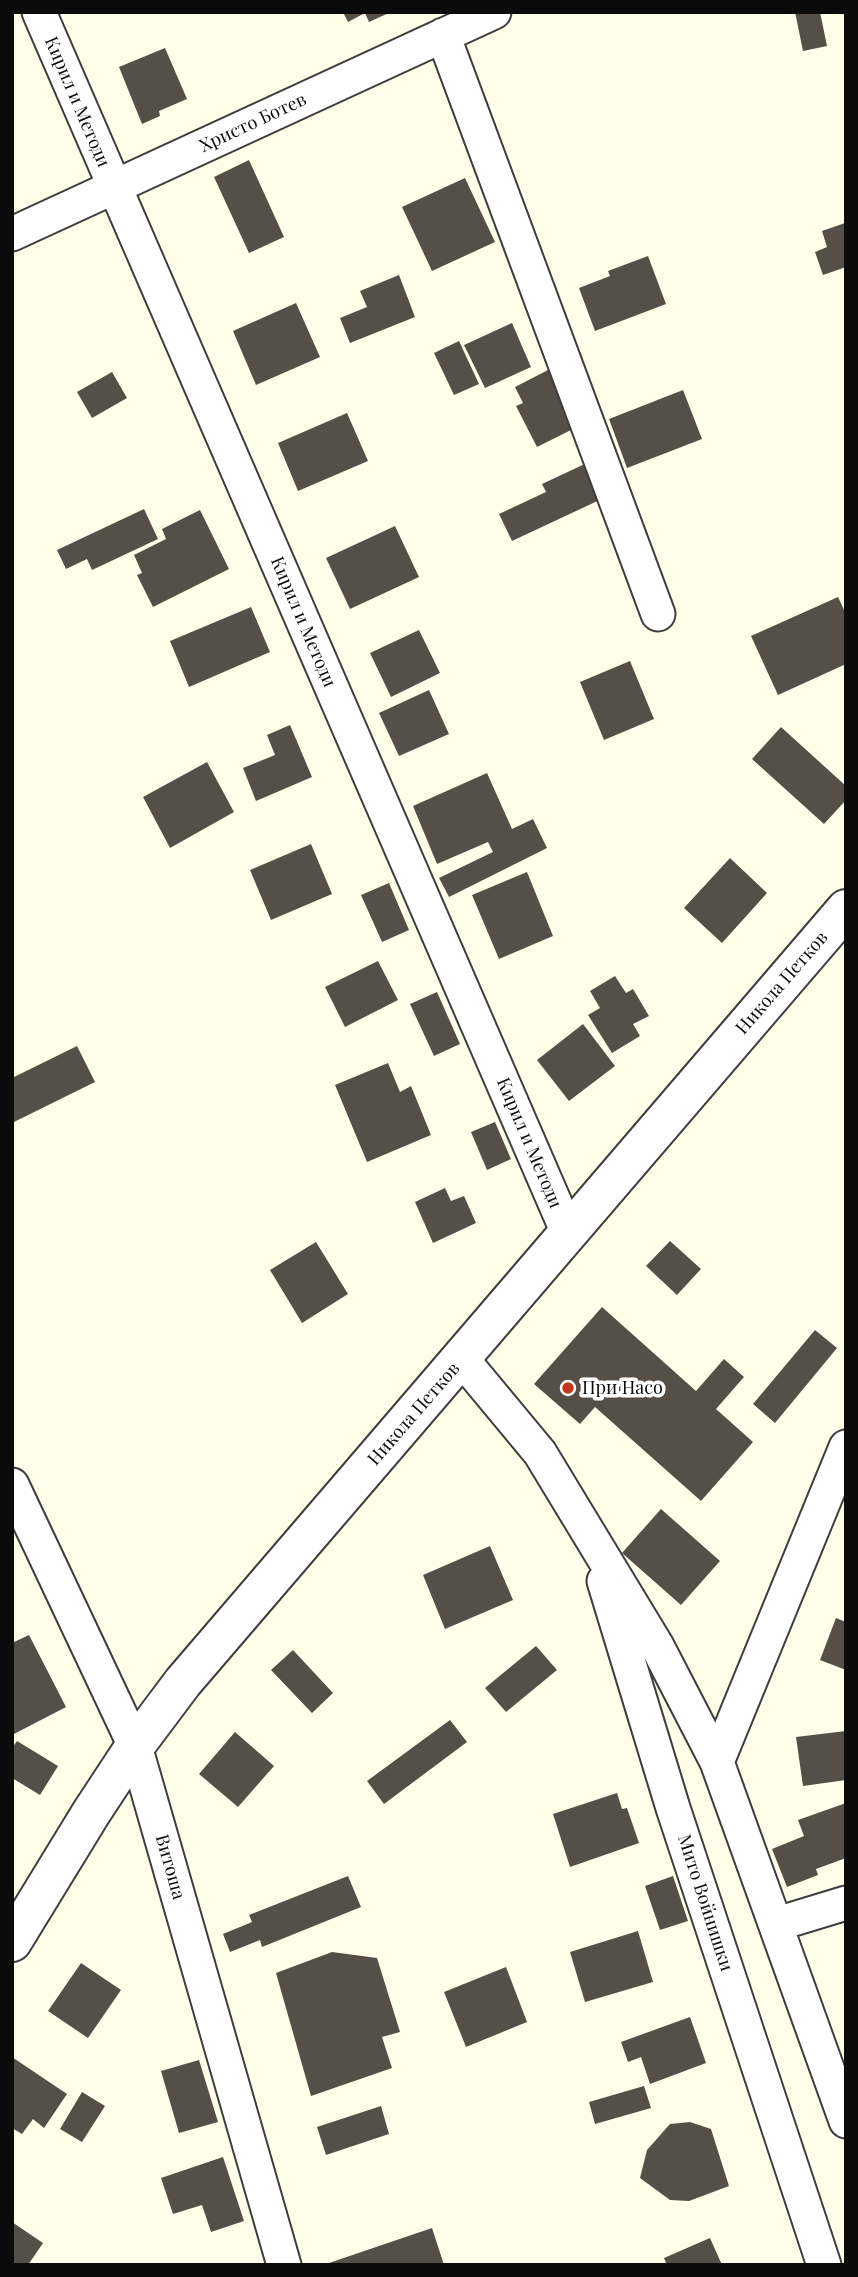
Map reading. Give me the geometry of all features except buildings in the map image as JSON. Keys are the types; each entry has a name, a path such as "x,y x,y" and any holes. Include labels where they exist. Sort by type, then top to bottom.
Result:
{"street":[{"name":"Кирил и Методи","path":"38,12 568,1233"},
{"name":"Христо Ботев","path":"12,234 494,12"},
{"path":"443,35 658,614"},
{"name":"Никола Петков","path":"12,1942 135,1746 183,1682 846,909"},
{"name":"Мито Войнишки","path":"462,1359 540,1454 657,1646 717,1762 846,2121"},
{"path":"717,1762 846,1447"},
{"name":"Витоша","path":"12,1485 135,1746 284,2265"},
{"name":"Мито Войнишки","path":"590,1539 673,1808 824,2265"},
{"path":"777,1924 846,1903"}],"place":[{"name":"При Насо","path":"568,1388"}]}
